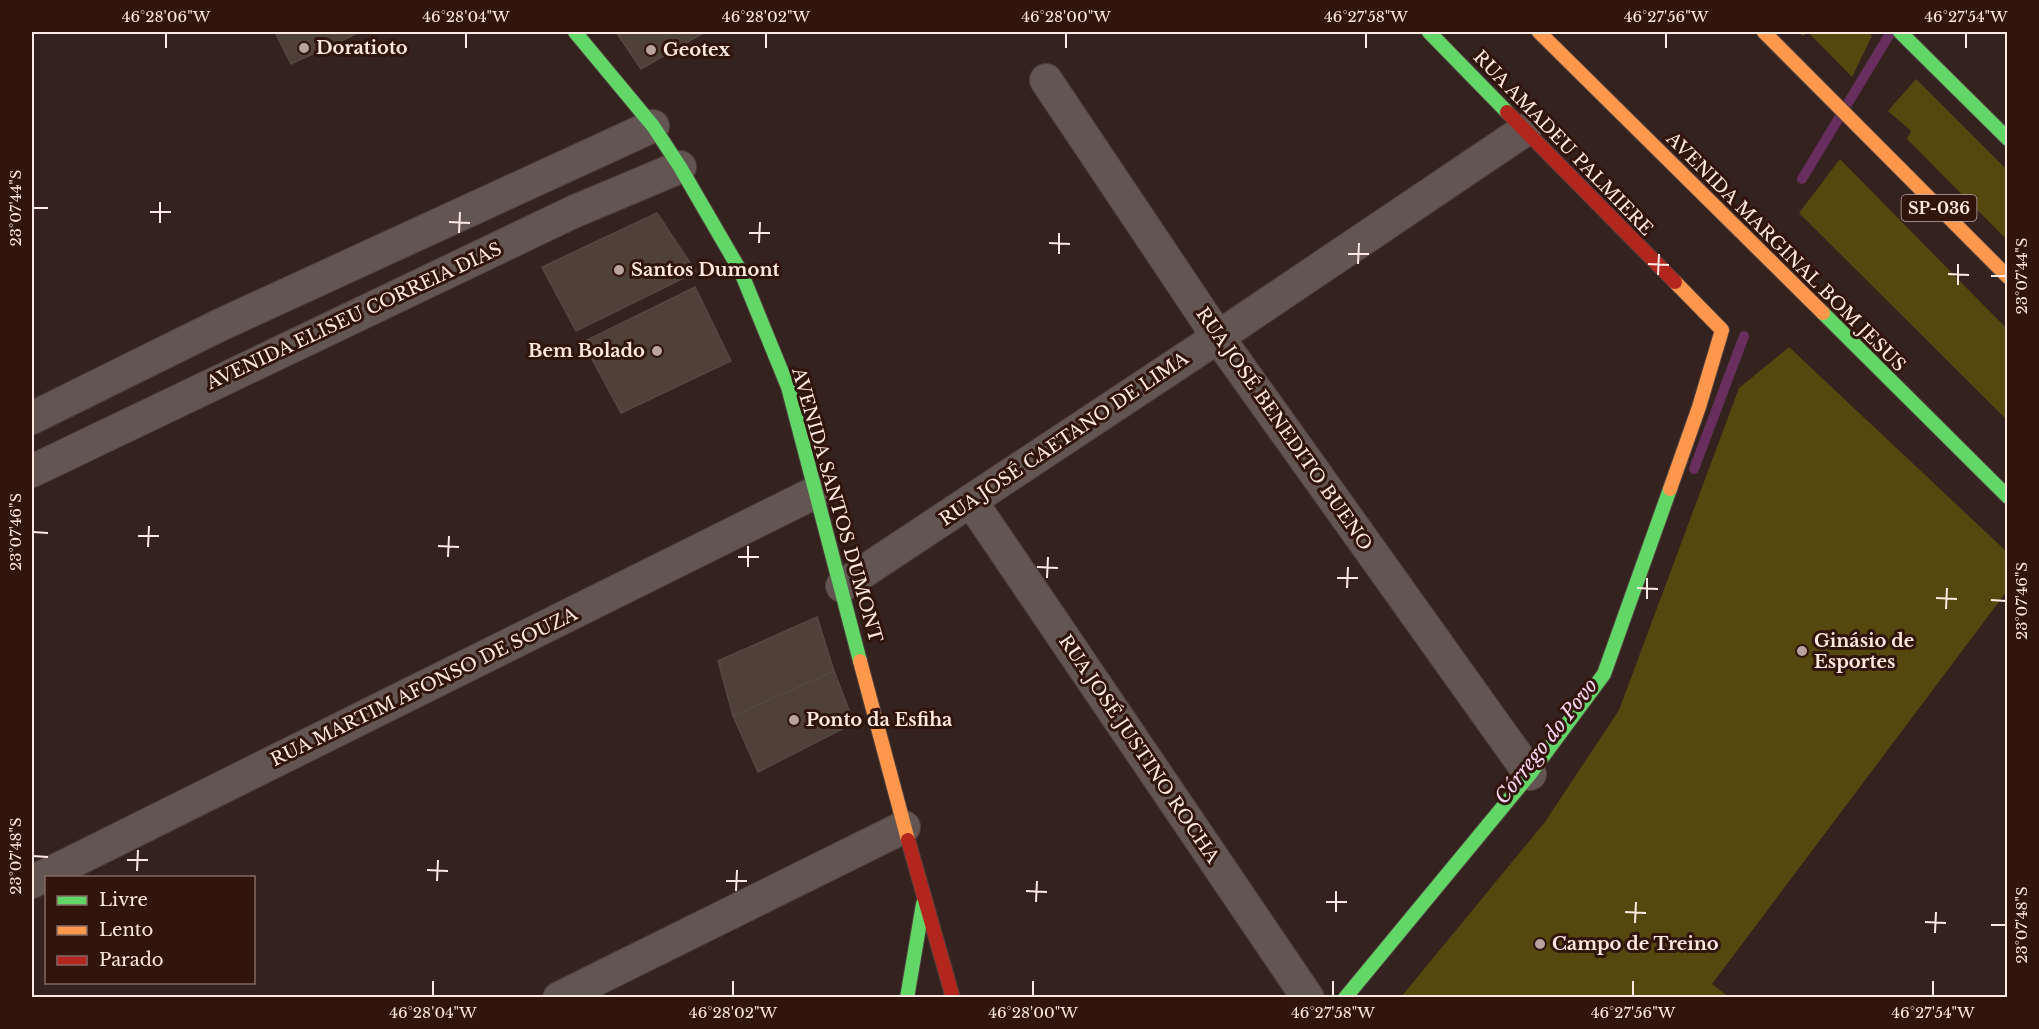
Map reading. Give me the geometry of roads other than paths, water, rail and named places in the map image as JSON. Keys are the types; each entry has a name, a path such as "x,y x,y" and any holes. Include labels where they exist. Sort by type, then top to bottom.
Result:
{"main road":[{"name":"AVENIDA SANTOS DUMONT","path":"575,32 653,126 680,167 741,272 788,387 904,827 953,998"},
{"name":"RUA AMADEU PALMIERE","path":"1428,32 1722,330 1699,406 1604,674 1530,774"},
{"name":"AVENIDA MARGINAL BOM JESUS","path":"1539,32 2007,497"},
{"name":"SP-036","path":"1764,32 2007,277"},
{"path":"1900,32 2007,139"},
{"path":"1345,998 1530,774"},
{"name":"AVENIDA SANTOS DUMONT","path":"907,998 924,896"}],"street":[{"name":"RUA JOSÉ BENEDITO BUENO","path":"1046,80 1218,337 1530,774"},
{"path":"32,418 220,325 653,126"},
{"name":"RUA JOSÉ CAETANO DE LIMA","path":"842,586 1525,130"},
{"name":"AVENIDA ELISEU CORREIA DIAS","path":"32,471 573,212 680,167"},
{"path":"220,325 243,369"},
{"name":"RUA MARTIM AFONSO DE SOUZA","path":"32,882 816,492"},
{"name":"RUA JOSÉ JUSTINO ROCHA","path":"970,501 1308,998"},
{"path":"559,998 904,827"}],"waterway":[{"name":"Córrego do Povo","path":"1802,179 1891,32"},
{"name":"Córrego do Povo","path":"1694,469 1744,336"}],"place":[{"name":"Doratioto","path":"304,48"},
{"name":"Geotex","path":"651,50"},
{"name":"Santos Dumont","path":"619,270"},
{"name":"Bem Bolado","path":"657,351"},
{"name":"Ginásio de Esportes","path":"1802,651"},
{"name":"Ponto da Esfiha","path":"794,720"},
{"name":"Campo de Treino","path":"1540,944"}]}
